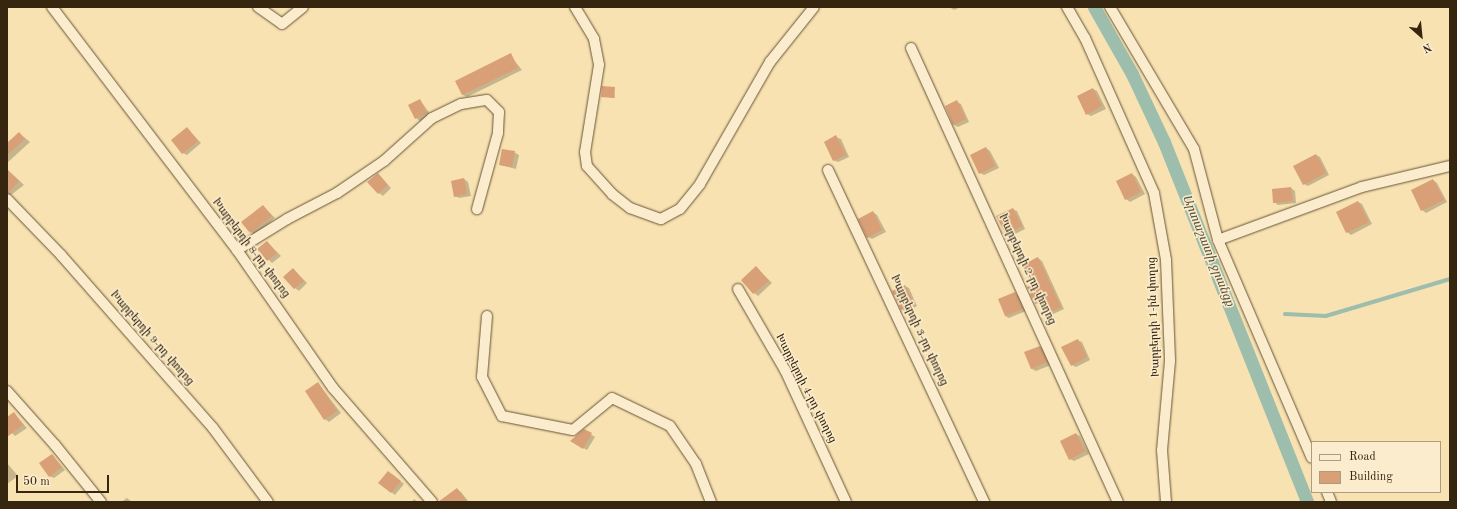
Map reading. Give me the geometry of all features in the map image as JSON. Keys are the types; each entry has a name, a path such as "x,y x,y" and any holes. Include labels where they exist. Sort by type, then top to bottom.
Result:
{"street":[{"name":"Խարբերդի 8-րդ փողոց","path":"52,7 237,250 333,388 432,502"},
{"path":"258,7 282,24 303,7"},
{"path":"575,7 594,39 599,65 585,152 587,166 612,194 630,208 661,219 680,209 700,184 770,62 814,7"},
{"name":"Խարբերդի 1-ին փողոց","path":"1067,7 1086,38 1154,193 1166,260 1170,346 1169,388 1162,450 1166,502"},
{"path":"1110,7 1194,149 1218,240 1311,456"},
{"name":"Խարբերդի 2-րդ փողոց","path":"911,48 1118,502"},
{"path":"237,250 286,219 337,193 384,161 432,118 461,104 487,100 499,112 498,133 477,209"},
{"path":"1218,240 1362,187 1450,166"},
{"name":"Խարբերդի 3-րդ փողոց","path":"828,170 984,502"},
{"name":"Խարբերդի 9-րդ փողոց","path":"7,199 61,255 213,428 268,502"},
{"name":"Խարբերդի 4-րդ փողոց","path":"738,289 784,370 846,502"},
{"path":"487,316 482,377 502,416 573,430 612,398 670,426 696,464 711,502"},
{"path":"7,391 55,445 101,502"},
{"path":"1326,493 1331,502"}],"building":[{"path":"511,53 518,68 462,95 455,81"},
{"path":"602,86 615,87 614,98 601,97"},
{"path":"1093,88 1102,106 1086,115 1077,96"},
{"path":"420,99 427,113 415,119 408,105"},
{"path":"957,100 966,119 953,125 945,106"},
{"path":"187,127 198,141 182,154 171,140"},
{"path":"19,132 25,139 7,155 7,143"},
{"path":"836,135 846,155 833,161 824,142"},
{"path":"986,147 995,166 979,174 970,155"},
{"path":"502,149 515,151 512,167 499,165"},
{"path":"1316,154 1326,173 1303,185 1293,166"},
{"path":"7,170 19,181 8,193 7,193"},
{"path":"378,173 388,185 378,194 367,182"},
{"path":"1132,173 1141,192 1125,200 1116,181"},
{"path":"464,178 467,194 454,197 451,181"},
{"path":"1433,179 1444,200 1421,211 1411,190"},
{"path":"1291,187 1293,201 1273,203 1272,189"},
{"path":"1358,201 1369,222 1346,233 1336,212"},
{"path":"263,205 272,216 250,233 241,222"},
{"path":"1013,208 1022,226 1006,235 996,216"},
{"path":"873,211 882,230 867,238 858,219"},
{"path":"267,241 277,253 267,261 257,249"},
{"path":"1038,257 1061,307 1045,315 1038,302 1035,304 1027,287 1032,285 1022,265"},
{"path":"756,266 769,281 753,294 741,280"},
{"path":"293,268 304,281 294,289 283,277"},
{"path":"905,285 914,304 901,310 892,291"},
{"path":"1015,292 1023,309 1005,316 998,299"},
{"path":"1078,339 1087,357 1071,366 1061,347"},
{"path":"1040,346 1047,362 1031,369 1024,352"},
{"path":"318,382 337,411 324,420 305,391"},
{"path":"14,412 23,425 7,437 7,417"},
{"path":"584,429 592,433 583,449 570,441"},
{"path":"1076,433 1085,451 1069,460 1060,441"},
{"path":"52,454 62,467 49,477 39,463"},
{"path":"388,471 401,481 391,493 378,483"},
{"path":"457,488 467,502 438,502"}],"waterway":[{"name":"Արտաշատի ջրանցք","path":"1094,7 1132,74 1164,142 1307,502"},
{"path":"1285,314 1326,316 1450,279"}]}
